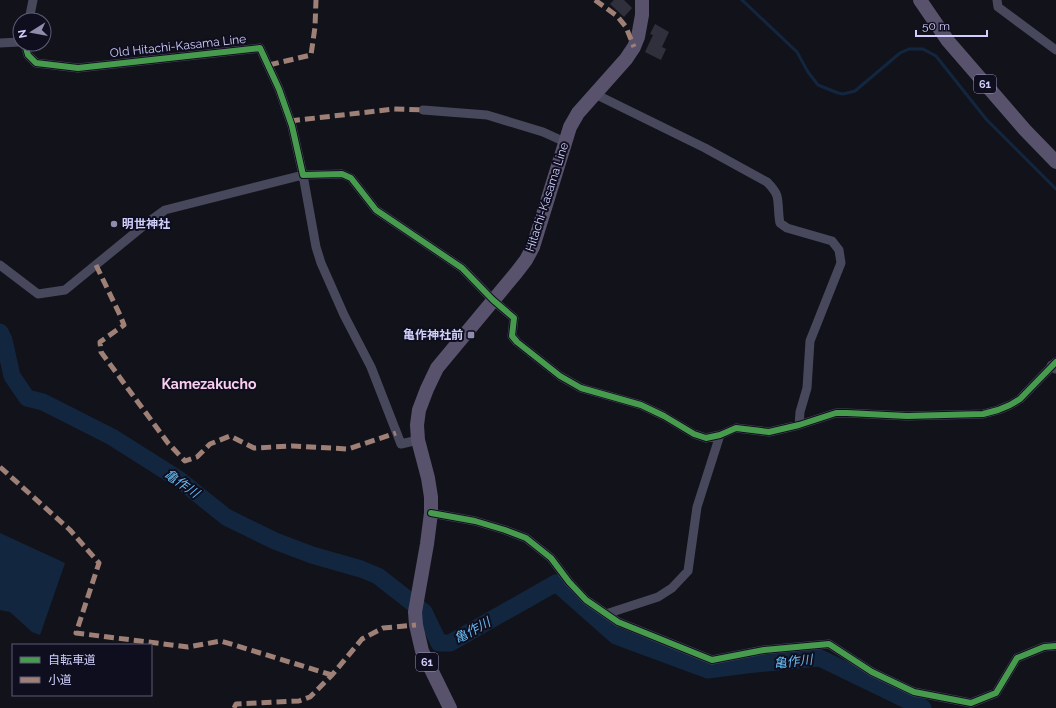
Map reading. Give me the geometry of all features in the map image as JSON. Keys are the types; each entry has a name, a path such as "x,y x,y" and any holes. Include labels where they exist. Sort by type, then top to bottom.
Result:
{"main road":[{"name":"Hitachi-Kasama Line","path":"450,708 422,651 416,626 416,608 431,513 431,497 428,478 418,440 417,425 419,410 437,368 526,260 533,247 539,230 570,126 578,113 626,60 634,47 638,37 642,15 642,0"},
{"name":"61","path":"920,0 948,41 1025,130 1056,162"}],"street":[{"path":"31,12 33,0"},
{"path":"997,0 998,7 1056,50"},
{"path":"0,43 12,42"},
{"name":"Old Hitachi-Kasama Line","path":"27,52 28,55 36,63 78,68 260,48 279,89 292,126 303,175"},
{"path":"595,94 705,148 767,182 774,190 777,197 778,217 780,223 786,228 832,240 839,250 841,263 810,341 807,388 800,412 799,425"},
{"path":"423,110 487,115 543,132 565,142"},
{"path":"0,265 38,294 66,290 147,222 165,210 303,175 342,174 350,178 376,210 462,268 493,300 514,318 512,336 517,342 560,376 580,388 640,405 664,416 694,434 706,438 720,435 736,428 769,432 799,425 836,413 907,416 983,414 1010,405 1020,398 1055,365"},
{"path":"303,175 316,247 321,263 344,315 371,367 401,444 418,440"},
{"path":"606,614 658,598 672,588 688,571 697,507 720,435"},
{"path":"431,513 475,521 526,538 551,558 586,600 618,622 712,660 764,650 829,644 872,672 914,692 971,703 996,693 1017,658 1044,647 1056,646"}],"water":[{"path":"0,533 65,563 40,635 32,632 10,612 0,610"}],"building":[{"path":"614,0 624,0 632,8 624,17 610,4"},
{"path":"655,24 669,32 662,47 666,49 661,60 645,52 653,35 650,34"}],"waterway":[{"path":"742,0 797,52 808,72 818,85 838,93 843,94 855,91 900,53 909,49 923,49 936,56 986,119 1056,189"},
{"name":"亀作川","path":"0,332 4,340 12,376 27,398 43,402 112,437 180,480 226,517 275,541 312,555 361,569 378,576 424,612 439,643 450,643 556,583 616,636 708,670 820,658 923,708"}],"marked path":[{"path":"269,65 311,55 315,27 316,0"},
{"path":"595,0 617,16 626,27 634,47"},
{"path":"290,121 394,109 423,110"},
{"path":"96,265 124,325 100,342 101,352 168,443 185,461 197,457 210,444 230,436 254,448 293,446 348,449 396,433"},
{"path":"0,467 70,530 99,563 76,633 188,647 221,641 332,675"},
{"path":"234,708 236,704 299,701 310,697 332,675 362,639 383,628 416,625"}],"cycle path":[{"path":"27,52 28,55 36,63 78,68 260,48 279,89 292,126 303,175 342,174 351,178 376,210 462,268 493,300 514,318 512,336 517,342 560,376 581,388 641,405 664,416 694,434 706,438 720,435 736,428 769,432 799,425 836,413 907,416 983,414 998,410 1020,399 1056,362"},
{"path":"431,513 475,521 526,538 551,558 569,582 586,600 618,622 712,660 764,650 829,644 872,672 914,692 971,703 996,693 1017,658 1044,647 1056,646"}],"place":[{"name":"明世神社","path":"114,224"},
{"name":"亀作神社前","path":"471,335"}],"district":[{"name":"Kamezakucho","path":"209,384"}]}
